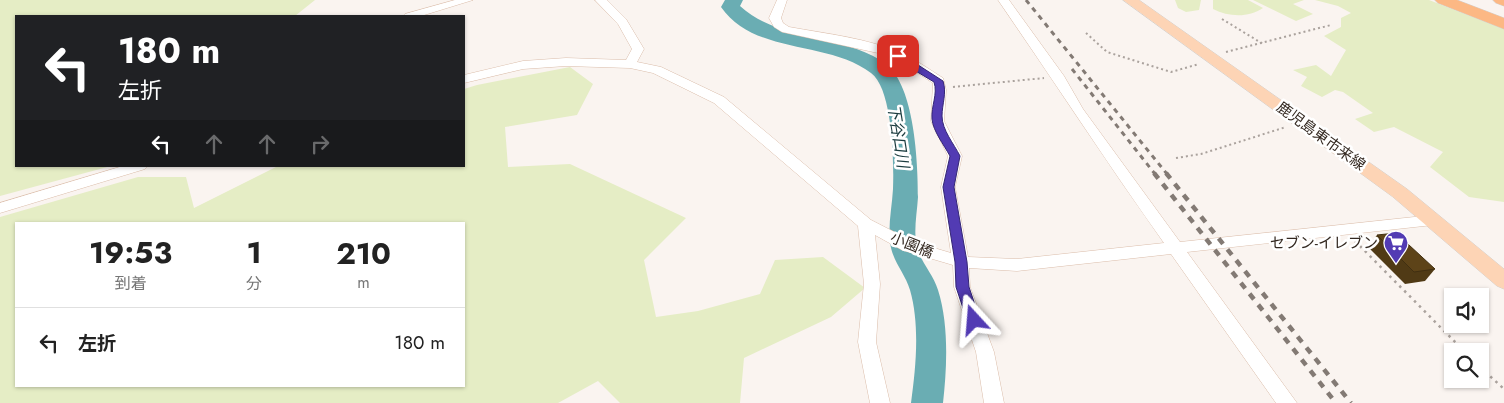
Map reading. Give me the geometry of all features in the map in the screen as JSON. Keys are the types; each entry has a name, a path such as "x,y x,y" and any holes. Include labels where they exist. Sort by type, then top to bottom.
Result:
{"highway":[{"path":"1443,0 1504,24"},
{"path":"1467,0 1504,13"}],"main road":[{"name":"鹿児島東市来線","path":"1130,0 1301,121 1433,220 1504,281"}],"street":[{"path":"413,15 468,0"},
{"path":"600,0 614,10 629,29 638,49 630,64"},
{"path":"782,0 775,18 778,25 786,30 864,44 898,56 939,81 941,88 937,118 940,128 955,156 948,187 961,262 962,287 985,352 994,403"},
{"path":"1003,0 1058,76 1088,124 1287,403"},
{"name":"小園橋","path":"465,78 523,65 566,62 630,64 657,70 718,100 866,224 908,246 961,262 1017,265 1433,220"},
{"path":"0,208 137,167"},
{"path":"866,224 872,284 867,342 880,403"}],"path":[{"path":"1222,19 1263,44"},
{"path":"1086,33 1107,52 1171,72 1212,58 1331,25"},
{"path":"941,88 1058,76"},
{"path":"1176,158 1201,154 1301,121"},
{"path":"1345,231 1456,343"},
{"path":"1489,376 1504,390"}],"green space":[{"path":"0,0 315,0 296,15 15,15 15,167 107,167 0,196"},
{"path":"1175,0 1201,0 1199,10 1186,12 1178,8"},
{"path":"1213,0 1248,0 1263,8 1245,15 1225,14 1213,9"},
{"path":"1253,0 1304,0 1293,4 1313,14 1296,21"},
{"path":"1315,0 1429,0 1504,29 1504,202 1469,197 1430,167 1443,152 1394,127 1374,132 1355,119 1373,113 1343,92 1335,90 1322,97 1301,86 1307,77 1293,70 1316,65 1331,76 1346,50 1324,36 1341,27 1341,18 1351,13 1338,6"},
{"path":"570,67 593,84 577,115 505,127 508,167 570,164 686,218 644,260 656,317 698,311 760,294 775,260 823,257 865,288 831,317 744,358 740,403 620,403 598,381 558,403 0,403 0,217 138,177 186,177 194,208 276,167 465,167 465,89"}],"building":[{"path":"1396,233 1435,269 1414,272 1377,235"}],"waterway":[{"name":"下谷口川","path":"734,0 730,7 743,19 760,29 863,60 879,69 887,78 898,110 904,150 905,204 902,230 904,249 907,260 923,286 927,301 930,329 927,403"}],"railway":[{"path":"1026,0 1167,174"},
{"path":"1072,69 1155,174"},
{"path":"1154,173 1336,403"},
{"path":"1166,173 1351,403"}],"place":[{"name":"セブン-イレブン","path":"1396,264"}],"route":[{"path":"898,56 939,81 941,88 937,118 940,128 955,156 948,187 961,262 962,287 974,320"}]}
